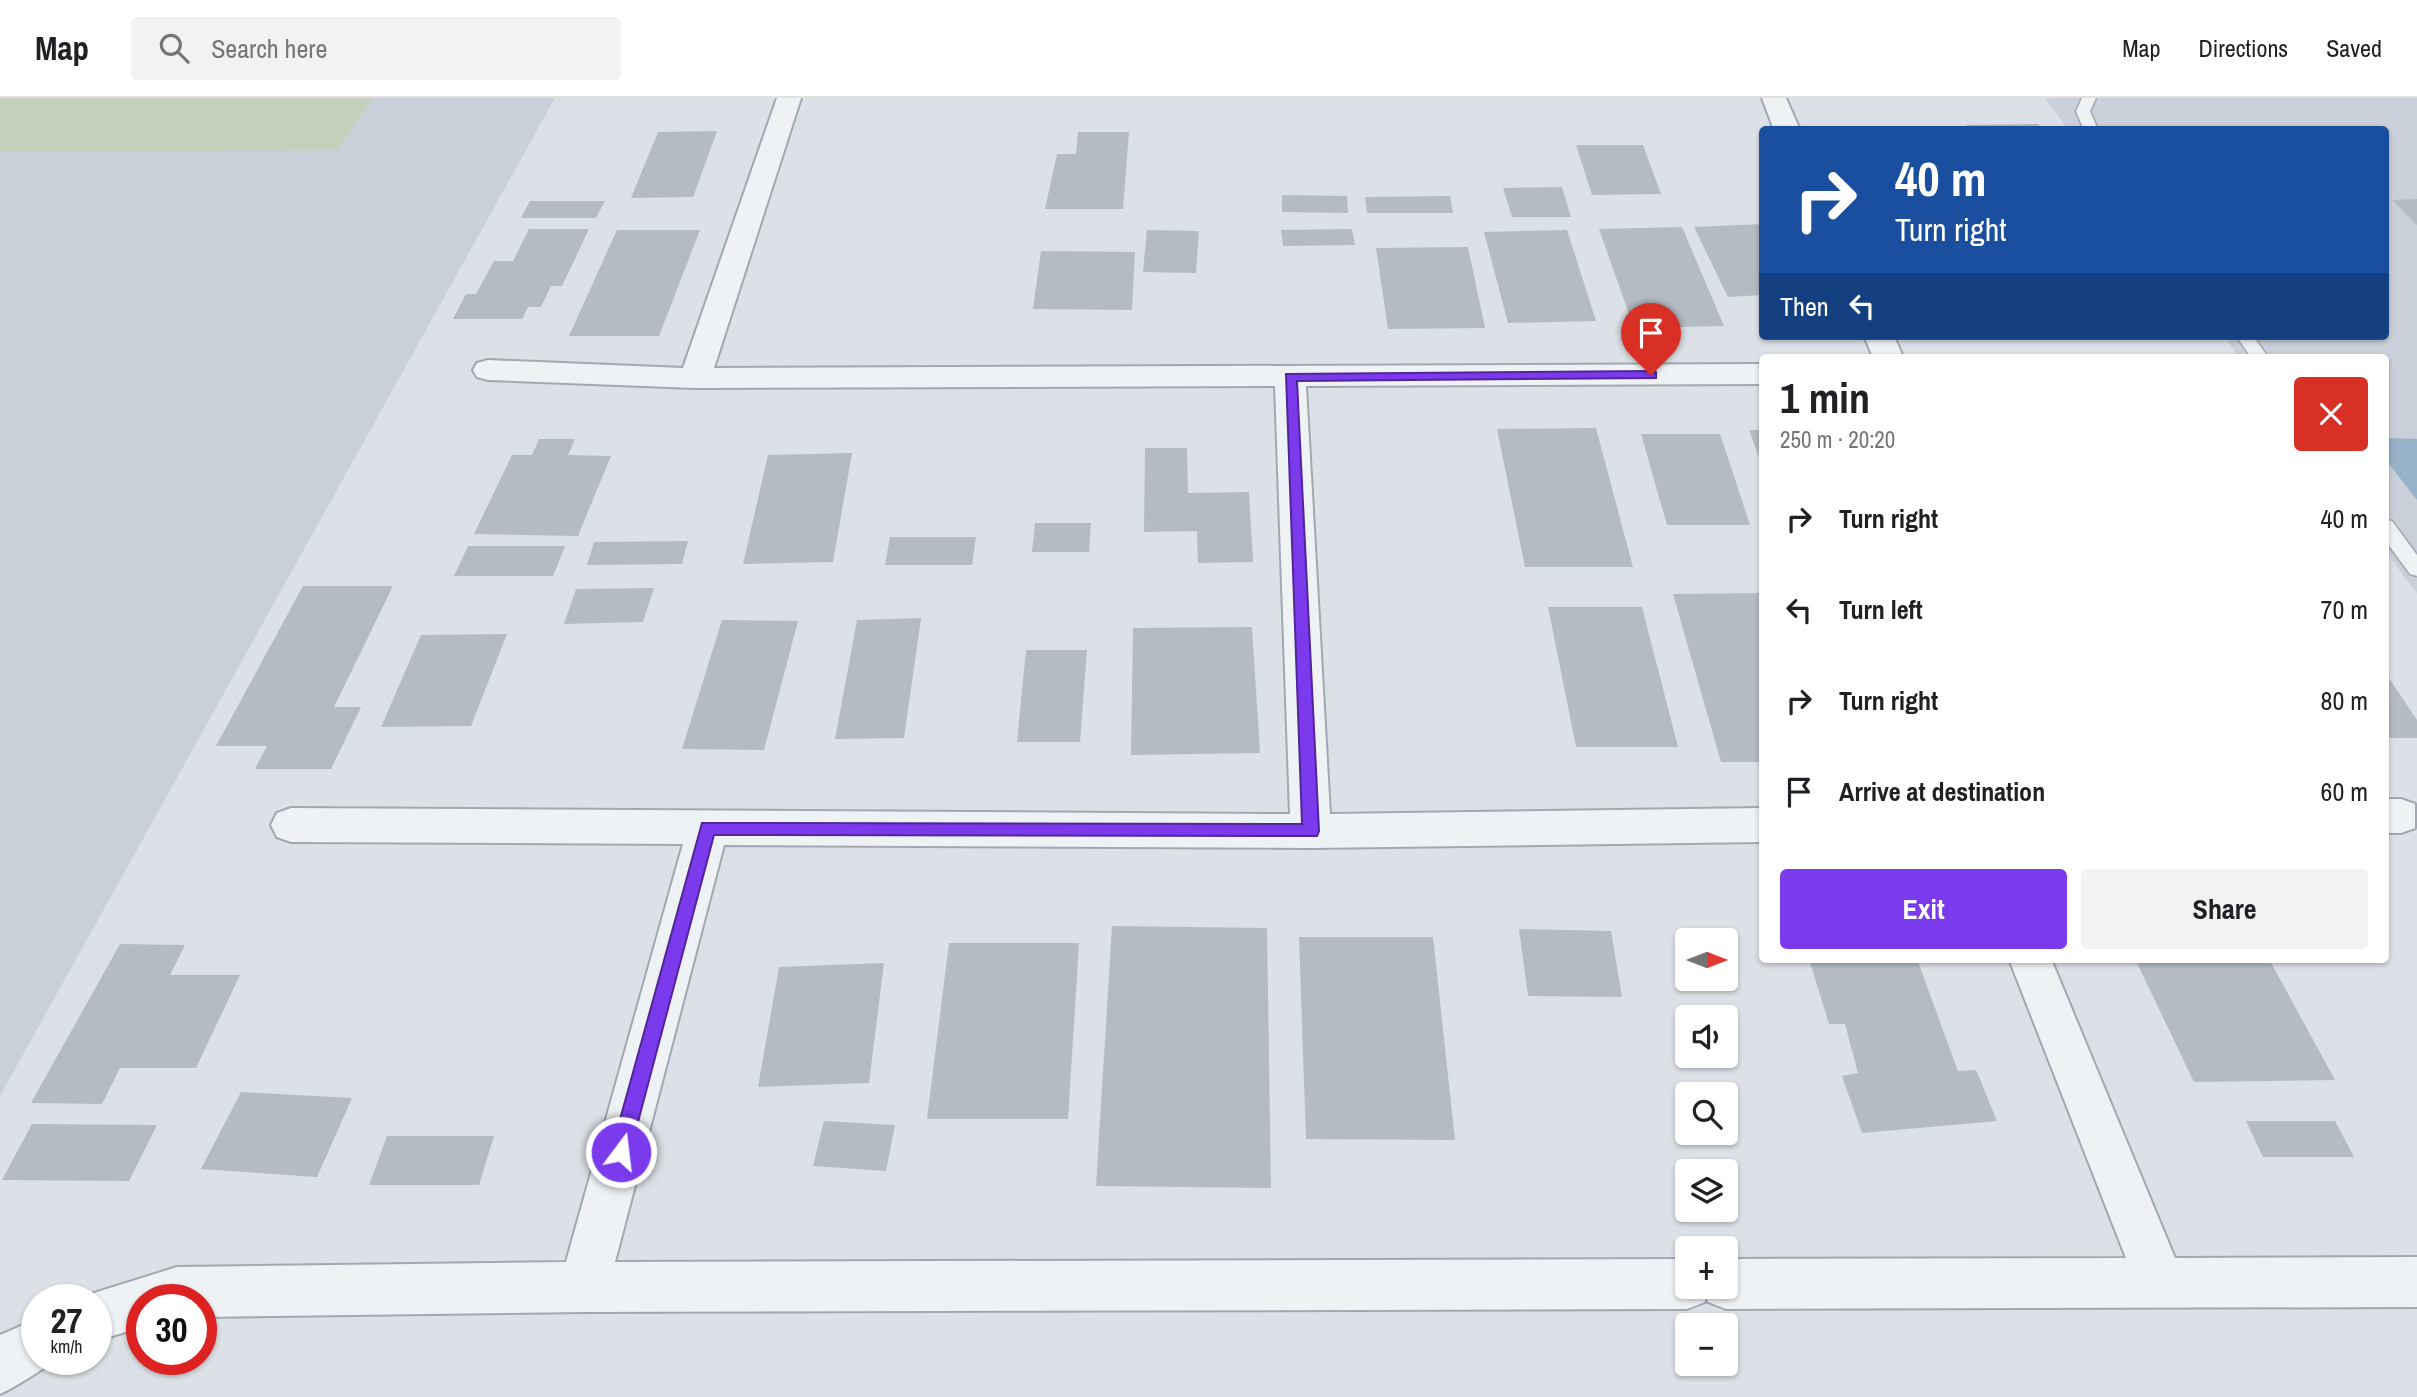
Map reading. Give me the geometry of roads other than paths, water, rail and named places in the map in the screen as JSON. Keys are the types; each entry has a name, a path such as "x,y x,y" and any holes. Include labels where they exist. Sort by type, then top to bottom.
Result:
{"street":[{"path":"695,378 789,98"},
{"path":"1774,98 1785,126"},
{"path":"488,370 695,378 1759,374"},
{"path":"1290,377 1311,831"},
{"path":"291,825 1311,831 1759,825"},
{"path":"584,1287 708,828"},
{"path":"2032,963 2161,1283"},
{"path":"1738,1284 2417,1282"},
{"path":"217,1292 584,1287 1675,1284"},
{"path":"0,1368 21,1352"}],"lane":[{"path":"2089,98 2083,111 2089,126"},
{"path":"2247,340 2258,354"},
{"path":"2389,531 2417,569"}],"water":[{"path":"2389,438 2417,439 2417,500 2389,464"}]}
